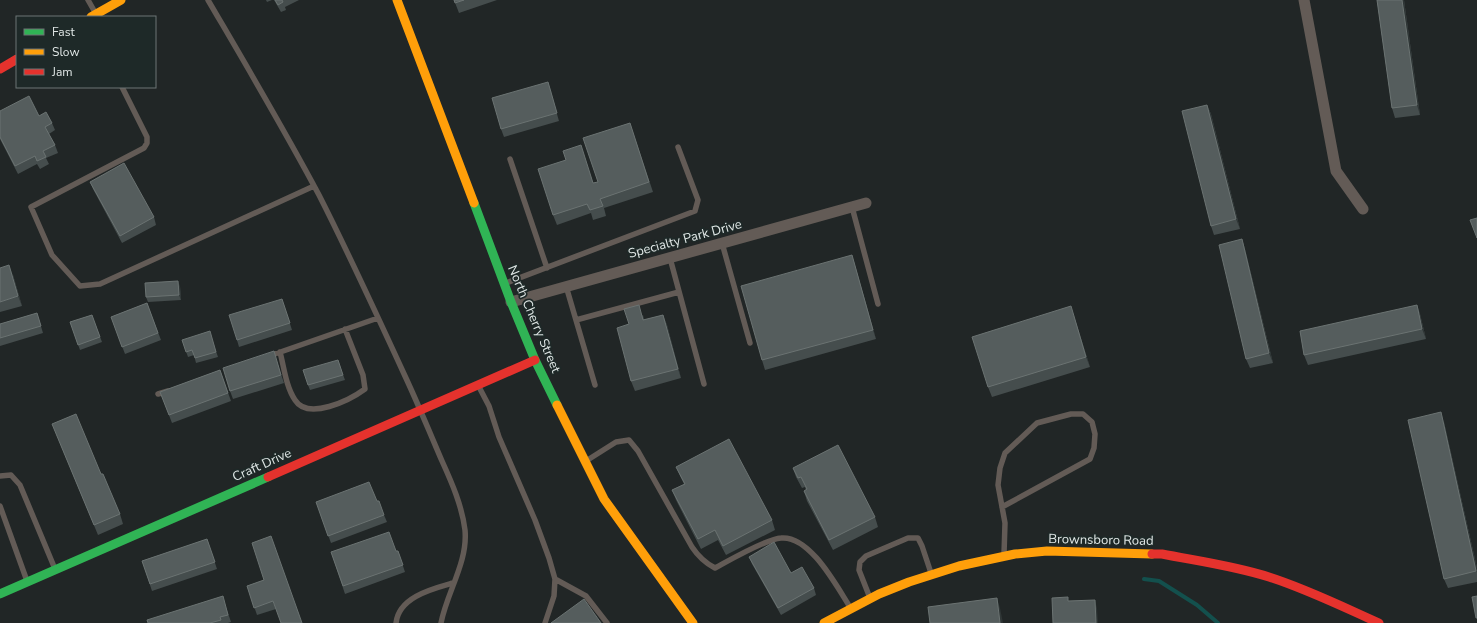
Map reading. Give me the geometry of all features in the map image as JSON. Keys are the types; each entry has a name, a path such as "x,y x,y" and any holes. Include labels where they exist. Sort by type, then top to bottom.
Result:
{"street":[{"path":"93,16 121,0"},
{"name":"North Cherry Street","path":"397,0 504,284 535,360 604,499 693,623"},
{"path":"1304,0 1336,171 1363,209"},
{"path":"0,69 16,60"},
{"name":"Specialty Park Drive","path":"511,302 866,203"},
{"name":"Craft Drive","path":"0,594 535,360"},
{"name":"Brownsboro Road","path":"824,623 851,608 909,582 959,566 1004,556 1046,551 1162,554 1238,569 1269,577 1305,590 1380,623"}],"lane":[{"path":"88,0 93,16"},
{"path":"208,0 314,186 351,260 421,410 455,492 462,514 465,531 465,544 460,565 441,623"},
{"path":"122,88 147,137 144,148 31,208 52,255 80,286 100,284 314,186"},
{"path":"504,284 695,211 698,200 678,147"},
{"path":"510,159 547,268"},
{"path":"852,207 878,304"},
{"path":"722,243 750,343"},
{"path":"670,258 704,384"},
{"path":"566,286 595,385"},
{"path":"576,320 679,292"},
{"path":"266,357 378,318"},
{"path":"280,352 289,386 294,400 299,406 308,410 342,403 365,389 363,375 345,329"},
{"path":"478,385 489,406 535,520 555,579 554,596 545,623"},
{"path":"158,394 173,390"},
{"path":"1002,507 1090,459 1094,448 1095,434 1092,422 1083,414 1071,414 1037,423 1005,453 1000,468 998,485 1002,507 1005,523 1004,556"},
{"path":"586,461 616,442 629,440 638,451 692,547 698,556 707,564 714,568 770,541 788,538 804,547 819,560 851,608"},
{"path":"0,476 11,475 20,485 55,569"},
{"path":"0,506 27,582"},
{"path":"870,599 859,570 860,562 866,556 908,538 918,538 932,575"},
{"path":"555,579 586,596 607,623"},
{"path":"396,623 402,608 414,597 453,583"}],"building":[{"path":"275,0 282,0 283,2 278,5"},
{"path":"454,0 464,0 455,3"},
{"path":"1377,0 1402,0 1417,105 1392,108"},
{"path":"548,82 557,113 501,129 492,98"},
{"path":"29,96 39,116 46,112 52,123 45,127 55,145 43,151 46,157 37,161 35,156 15,166 0,137 0,111"},
{"path":"1207,105 1236,219 1211,226 1182,111"},
{"path":"630,123 649,182 600,199 603,206 590,210 587,204 553,215 538,169 566,160 563,151 581,145 593,183 598,182 583,138"},
{"path":"124,163 154,217 120,236 90,182"},
{"path":"1477,218 1477,238 1470,220"},
{"path":"1242,239 1269,353 1246,359 1219,245"},
{"path":"852,255 873,330 762,360 741,286"},
{"path":"9,265 18,296 0,302 0,268"},
{"path":"178,281 179,295 146,297 145,283"},
{"path":"282,299 290,323 237,340 229,315"},
{"path":"147,303 158,333 122,347 111,317"},
{"path":"639,305 643,320 663,315 678,369 631,381 617,328 629,324 624,309"},
{"path":"1417,305 1422,329 1304,355 1300,331"},
{"path":"1071,306 1086,357 988,387 972,337"},
{"path":"37,313 41,326 0,338 0,324"},
{"path":"92,315 100,337 78,345 70,322"},
{"path":"210,331 216,352 195,358 192,350 186,352 182,340"},
{"path":"274,351 281,375 230,391 223,368"},
{"path":"338,360 343,375 308,385 303,370"},
{"path":"220,370 228,393 169,415 160,392"},
{"path":"1441,412 1476,571 1444,579 1408,420"},
{"path":"76,414 101,474 103,474 120,514 94,525 52,424"},
{"path":"729,439 772,520 723,546 715,530 698,539 672,490 685,484 676,467"},
{"path":"838,445 875,517 829,540 804,491 807,489 801,477 798,478 793,468"},
{"path":"369,482 377,501 379,501 384,515 328,536 316,502"},
{"path":"389,532 403,565 343,586 331,552"},
{"path":"271,536 302,623 281,623 273,601 254,608 247,586 264,580 252,543"},
{"path":"207,539 215,562 150,584 142,561"},
{"path":"774,542 791,573 802,567 814,588 778,608 749,557"},
{"path":"223,596 228,615 220,617 221,620 210,623 148,623 147,620"},
{"path":"1477,596 1477,618 1476,618 1472,597"},
{"path":"1068,597 1068,601 1095,600 1096,623 1053,623 1052,598"},
{"path":"997,598 1000,623 930,623 928,607"},
{"path":"584,599 601,623 551,623"}],"waterway":[{"path":"1144,579 1159,581 1197,605 1218,623"}],"traffic: fast":[{"path":"474,203 511,302 535,360 557,405"},
{"path":"0,594 268,477"}],"traffic: slow":[{"path":"93,16 121,0"},
{"path":"397,0 474,203"},
{"path":"557,405 604,499 693,623"},
{"path":"824,623 879,594 909,582 959,566 1015,554 1047,551 1152,554"}],"traffic: jam":[{"path":"0,69 16,60"},
{"path":"268,477 535,360"},
{"path":"1152,554 1162,554 1216,564 1269,577 1311,593 1379,623"}]}
